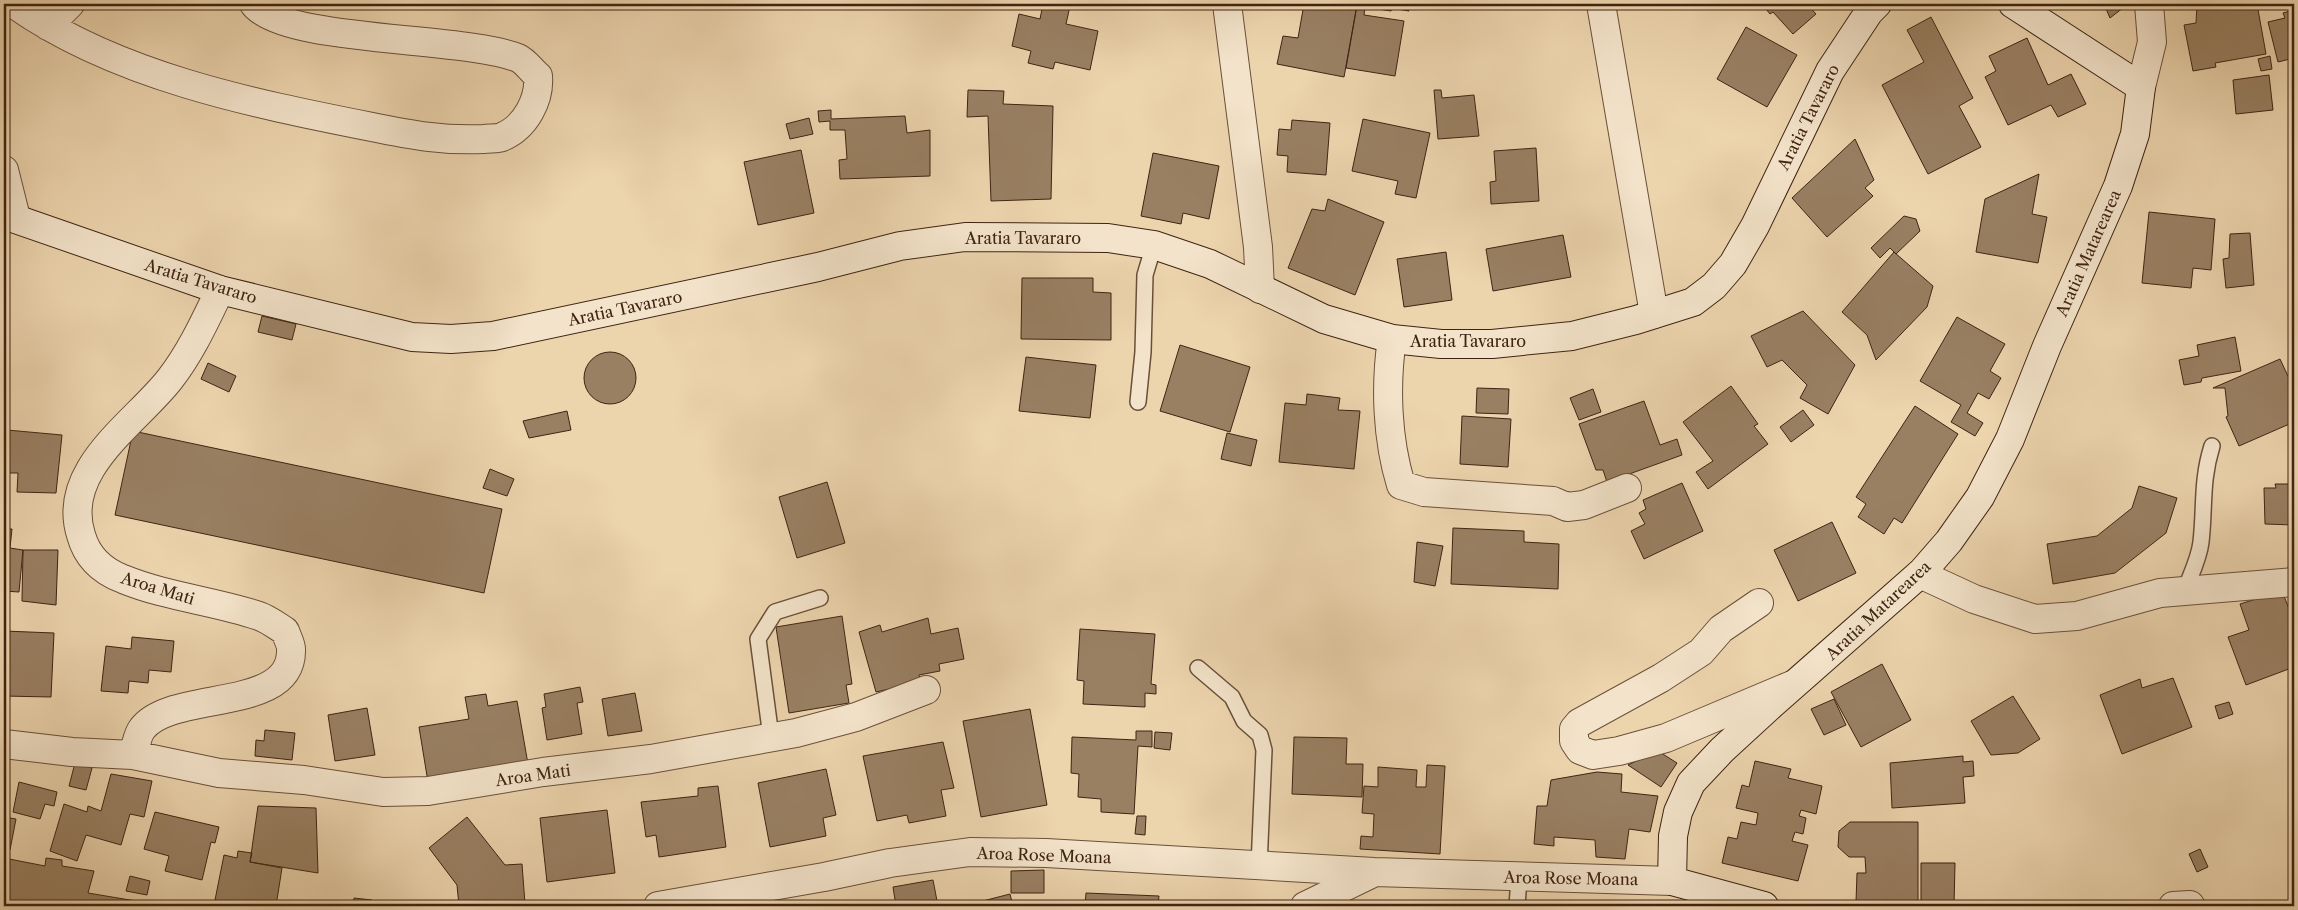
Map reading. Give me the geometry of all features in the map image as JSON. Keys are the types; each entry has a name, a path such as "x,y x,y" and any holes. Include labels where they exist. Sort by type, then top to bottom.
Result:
{"street":[{"path":"14,4 48,26 141,68 213,91 283,109 443,140 502,138 523,120 535,102 539,89 538,76 519,59 477,49 326,29 278,20 259,10 254,4"},
{"path":"48,26 70,4"},
{"path":"1227,4 1258,247 1260,289"},
{"path":"1601,4 1654,314"},
{"name":"Aratia Tavararo","path":"10,217 220,290 412,337 451,340 493,336 818,267 900,246 965,237 1108,238 1154,245 1210,264 1324,319 1374,336 1440,344 1529,342 1572,336 1654,314 1693,302 1714,286 1733,264 1755,226 1830,71 1876,4"},
{"path":"2013,4 2141,87"},
{"name":"Aratia Matarearea","path":"1672,881 1673,836 1678,812 1691,783 1722,750 1920,574 1949,541 1980,497 2010,438 2047,346 2118,186 2135,134 2141,87 2152,42 2149,4"},
{"path":"4,170 10,217"},
{"name":"Aroa Mati","path":"134,755 142,729 160,714 247,695 278,680 288,667 291,649 285,631 260,616 123,579 100,567 85,548 77,525 78,498 88,473 103,450 170,379 194,342 220,290"},
{"path":"1392,339 1387,381 1397,470 1401,485 1424,492 1553,500 1567,507 1584,505 1627,488"},
{"path":"1920,574 1974,599 2035,619 2077,616 2160,593 2294,582"},
{"path":"1759,603 1721,629 1701,652 1661,678 1579,723 1574,729 1574,741 1580,750 1593,755 1629,748 1666,738 1798,682"},
{"name":"Aroa Mati","path":"4,744 72,752 134,755 219,773 304,780 384,792 428,791 543,772 651,759 771,737 856,717 926,690"},
{"name":"Aroa Rose Moana","path":"658,906 824,877 890,863 970,852 1006,851 1374,872 1519,878 1672,881 1764,906"},
{"name":"Aroa Rose Moana","path":"1305,906 1374,872"}],"lane":[{"path":"1138,402 1143,352 1145,275 1154,245"},
{"path":"2185,590 2197,559 2201,541 2205,466 2212,446"},
{"path":"771,737 758,639 775,612 820,598"},
{"path":"1198,668 1232,697 1244,721 1260,735 1264,750 1259,866"},
{"path":"1518,906 1519,878"}],"building":[{"path":"1043,4 1070,6 1066,24 1098,31 1090,70 1055,62 1053,69 1028,63 1031,51 1012,46 1019,14 1040,19"},
{"path":"1304,4 1326,8 1326,6 1349,7 1350,4 1357,5 1344,77 1277,64 1283,36 1298,38"},
{"path":"1353,4 1405,4 1409,11 1392,8 1391,11 1365,7 1364,15 1404,21 1395,76 1346,68 1357,5"},
{"path":"1762,4 1807,4 1816,14 1793,34 1773,12 1770,14"},
{"path":"2104,4 2128,4 2110,18"},
{"path":"2197,4 2257,4 2266,54 2215,63 2216,67 2193,71 2184,25 2196,23"},
{"path":"2294,10 2294,58 2278,62 2268,22 2285,18 2283,13"},
{"path":"1931,17 1973,98 1959,106 1981,147 1928,174 1882,85 1924,62 1907,30"},
{"path":"1746,27 1797,55 1767,107 1717,79"},
{"path":"2027,38 2048,85 2071,74 2086,104 2058,117 2051,105 2008,125 1985,77 1996,71 1989,56"},
{"path":"2270,56 2272,69 2261,71 2258,59"},
{"path":"2269,75 2273,110 2236,114 2233,80"},
{"path":"968,90 1004,91 1003,104 1053,106 1051,199 991,201 988,116 967,117"},
{"path":"1434,90 1441,90 1442,98 1474,95 1479,136 1438,139"},
{"path":"831,110 831,119 905,116 907,133 930,130 930,176 840,179 839,160 847,159 845,130 830,130 830,121 819,122 818,111"},
{"path":"809,118 813,134 790,139 786,124"},
{"path":"1363,119 1430,133 1416,198 1395,194 1398,181 1352,171"},
{"path":"1292,120 1330,123 1326,175 1287,172 1288,156 1277,155 1279,129 1291,130"},
{"path":"1855,139 1874,180 1865,188 1873,196 1827,237 1792,198"},
{"path":"1536,148 1539,201 1491,204 1490,182 1496,181 1494,151"},
{"path":"801,150 814,213 758,225 744,162"},
{"path":"1153,153 1219,166 1209,219 1183,213 1181,224 1141,216"},
{"path":"2039,174 2032,214 2047,217 2038,263 1976,252 1985,199"},
{"path":"1328,199 1384,222 1355,295 1288,268 1312,209 1325,211"},
{"path":"2149,212 2215,219 2211,270 2193,268 2191,288 2142,283"},
{"path":"1904,216 1916,219 1920,231 1896,254 1890,248 1880,258 1871,248"},
{"path":"2250,233 2254,285 2226,288 2223,259 2229,258 2230,234"},
{"path":"1563,235 1571,277 1493,291 1486,249"},
{"path":"1446,252 1452,300 1404,307 1397,259"},
{"path":"1894,252 1933,286 1927,307 1876,360 1867,335 1842,312"},
{"path":"1022,278 1093,278 1093,292 1111,293 1111,340 1021,339"},
{"path":"1803,311 1855,365 1828,414 1800,398 1807,385 1782,360 1767,367 1751,336"},
{"path":"262,316 296,324 292,340 258,332"},
{"path":"1957,317 2005,344 1990,371 2001,378 1989,399 1978,393 1967,413 1983,423 1975,436 1951,422 1961,405 1920,381"},
{"path":"2235,337 2241,371 2202,378 2201,382 2184,385 2179,360 2199,356 2197,345"},
{"path":"1180,345 1250,367 1230,432 1160,411"},
{"path":"610,352 624,356 632,364 636,378 632,392 624,400 610,404 596,400 588,392 584,378 588,364 596,356"},
{"path":"1026,357 1096,365 1090,418 1019,411"},
{"path":"2280,359 2294,389 2294,422 2239,446 2226,417 2228,416 2225,388 2213,388"},
{"path":"208,363 236,376 229,392 201,379"},
{"path":"1731,386 1758,424 1754,426 1768,444 1708,489 1696,472 1713,461 1683,422"},
{"path":"1477,388 1509,389 1508,414 1476,413"},
{"path":"1593,389 1601,412 1579,420 1570,398"},
{"path":"1307,394 1340,398 1338,410 1360,411 1354,469 1279,462 1285,403 1306,405"},
{"path":"1644,401 1660,445 1677,439 1682,455 1607,482 1603,470 1596,470 1579,424"},
{"path":"1915,406 1958,434 1902,523 1894,518 1884,534 1858,517 1866,504 1856,497"},
{"path":"1803,410 1814,425 1791,442 1780,427"},
{"path":"567,411 571,430 529,438 523,421"},
{"path":"4,416 7,416 7,430 62,435 56,493 17,492 18,473 4,473"},
{"path":"1462,416 1511,419 1508,467 1460,464"},
{"path":"133,431 502,509 484,593 115,515"},
{"path":"1227,433 1257,440 1251,466 1221,459"},
{"path":"490,469 514,479 507,496 483,488"},
{"path":"827,482 845,543 797,558 779,497"},
{"path":"1682,483 1703,531 1644,559 1631,531 1645,524 1639,513 1646,509 1643,500"},
{"path":"2275,484 2294,484 2294,549 2293,525 2265,524 2264,488 2276,488"},
{"path":"2139,486 2177,498 2166,533 2115,573 2053,584 2047,544 2097,536 2132,508"},
{"path":"1832,522 1856,573 1798,601 1774,550"},
{"path":"1453,528 1524,531 1524,542 1559,544 1558,589 1451,584"},
{"path":"4,529 12,529 10,548 23,550 19,592 4,591"},
{"path":"1417,542 1443,546 1435,586 1414,582"},
{"path":"23,550 58,550 56,605 22,601"},
{"path":"2282,591 2291,614 2294,612 2294,667 2246,685 2228,637 2249,630 2240,604"},
{"path":"842,616 852,684 846,685 849,703 789,713 776,627"},
{"path":"928,618 931,634 958,628 964,659 939,664 940,671 919,675 921,682 876,692 859,632 880,625 882,632"},
{"path":"1080,629 1155,634 1151,684 1156,685 1156,694 1145,693 1145,707 1083,704 1084,681 1077,680"},
{"path":"4,631 54,633 51,697 4,696"},
{"path":"132,637 174,641 171,672 149,670 148,683 129,681 128,693 101,691 106,646 131,649"},
{"path":"1882,664 1911,720 1861,747 1831,692"},
{"path":"2173,678 2192,727 2122,754 2100,695 2140,679 2142,688"},
{"path":"580,687 583,702 577,703 582,734 547,740 542,708 546,707 544,694"},
{"path":"635,693 642,731 608,736 602,699"},
{"path":"486,694 488,706 517,701 528,764 428,782 419,727 469,719 465,697"},
{"path":"2013,696 2040,739 2018,753 1991,755 1971,721"},
{"path":"1834,699 1846,725 1824,735 1811,709"},
{"path":"2229,702 2233,714 2219,719 2215,706"},
{"path":"367,708 375,755 335,761 328,715"},
{"path":"1030,709 1047,805 981,817 963,721"},
{"path":"265,730 295,733 292,760 255,756 256,740 264,741"},
{"path":"1136,731 1152,731 1152,747 1138,746 1134,814 1101,812 1101,799 1078,797 1079,774 1071,773 1072,737 1136,740"},
{"path":"1155,732 1172,733 1170,750 1154,748"},
{"path":"1294,737 1347,738 1346,764 1363,764 1362,797 1292,794"},
{"path":"943,742 954,788 941,790 946,816 909,823 907,815 877,821 863,756"},
{"path":"1658,751 1677,763 1661,787 1628,765"},
{"path":"1963,756 1963,762 1973,761 1974,776 1963,777 1965,803 1892,808 1890,763"},
{"path":"1755,761 1791,769 1788,778 1822,786 1816,814 1801,810 1799,816 1806,818 1803,834 1795,832 1792,841 1808,845 1798,881 1722,863 1728,837 1737,839 1741,822 1756,825 1758,813 1736,808 1742,785 1749,787"},
{"path":"75,763 92,768 86,790 69,786"},
{"path":"1427,765 1445,766 1440,854 1360,849 1361,836 1373,837 1374,814 1362,813 1364,786 1378,787 1378,767 1417,770 1416,787 1426,787"},
{"path":"826,769 836,815 823,818 826,836 770,847 758,783"},
{"path":"1597,772 1622,774 1621,792 1658,796 1650,832 1629,829 1625,859 1596,857 1595,840 1554,837 1554,846 1534,844 1537,806 1547,806 1551,780"},
{"path":"111,774 152,781 144,817 130,814 121,845 86,835 77,861 50,851 64,804 87,812 88,806 101,811"},
{"path":"19,782 57,792 54,806 45,804 40,819 13,812"},
{"path":"718,786 726,847 659,857 656,835 646,837 641,802 698,796 698,788"},
{"path":"258,806 316,808 318,873 250,862"},
{"path":"607,810 615,873 547,882 540,818"},
{"path":"155,812 219,827 215,843 211,842 202,880 165,871 169,856 144,849"},
{"path":"1137,816 1146,816 1145,835 1135,834"},
{"path":"4,817 16,819 10,850 4,849"},
{"path":"467,817 505,865 522,864 525,904 459,906 457,885 429,848"},
{"path":"1850,822 1918,822 1918,902 1856,902 1857,873 1866,873 1865,857 1849,857 1838,847 1839,831"},
{"path":"2200,849 2208,867 2197,872 2189,854"},
{"path":"238,851 252,853 250,862 282,868 276,906 249,906 215,900 224,855 237,858"},
{"path":"4,858 45,866 46,858 62,860 62,866 94,871 88,893 136,901 135,906 4,906"},
{"path":"1921,863 1955,863 1954,906 1921,906"},
{"path":"1044,870 1044,893 1011,893 1011,871"},
{"path":"130,876 150,881 147,895 126,891"},
{"path":"933,880 938,906 896,906 893,887"},
{"path":"1086,893 1159,896 1158,906 1085,906"},
{"path":"1010,894 1013,906 972,906 971,904"},
{"path":"354,898 372,900 375,906 353,906"}]}
